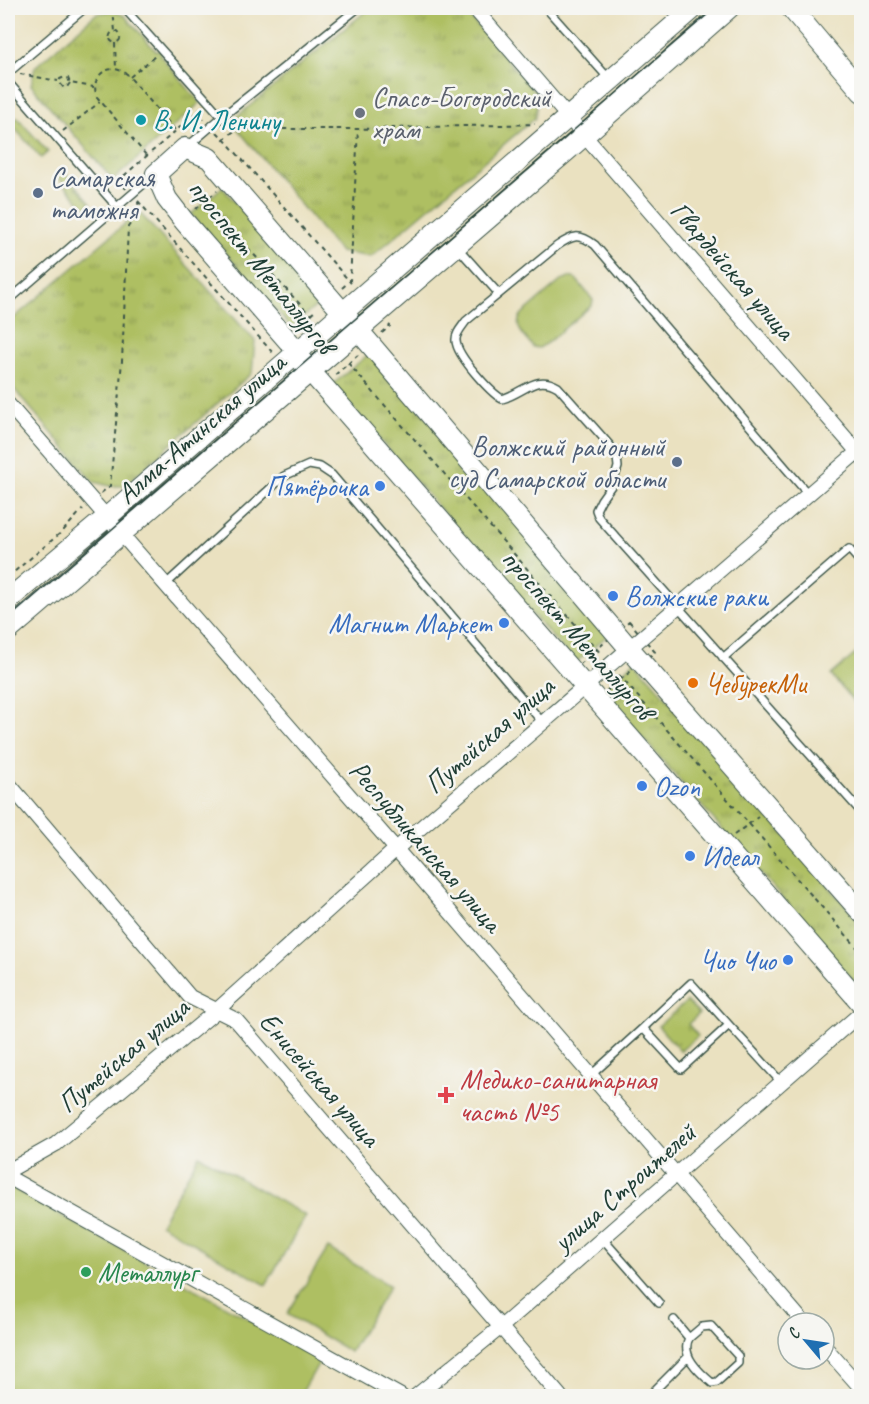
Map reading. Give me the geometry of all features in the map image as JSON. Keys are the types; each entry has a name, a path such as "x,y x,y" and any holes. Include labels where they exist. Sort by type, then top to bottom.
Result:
{"street":[{"name":"Гвардейская улица","path":"474,8 860,452"},
{"name":"Алма-Атинская улица","path":"8,600 106,518 291,344 336,305 568,116 694,8"},
{"name":"Алма-Атинская улица","path":"8,631 729,8"},
{"path":"791,8 861,92"},
{"name":"проспект Металлургов","path":"861,913 769,808 649,658 628,647 622,626 357,329 209,158 185,148 156,174 168,199 184,221 291,344 310,370 581,687 861,1004"},
{"name":"Республиканская улица","path":"8,404 396,849 794,1311"},
{"name":"Путейская улица","path":"8,1171 56,1144 216,1011 581,687 860,452"},
{"name":"Енисейская улица","path":"8,783 190,997 236,1020 560,1396"},
{"name":"улица Строителей","path":"416,1396 501,1328 861,1012"},
{"path":"8,1177 401,1396"},
{"path":"836,1360 861,1389"}],"lane":[{"path":"8,73 85,8"},
{"path":"124,8 222,117"},
{"path":"185,148 358,8"},
{"path":"546,8 610,80"},
{"path":"8,82 117,207"},
{"path":"8,301 156,174"},
{"path":"808,494 595,245 586,238 570,237 466,321 458,333 455,340 459,351 494,394 502,399 515,395 540,381 549,382 558,387 614,450 618,467 612,483 596,510 599,518 861,813"},
{"path":"456,245 499,294"},
{"path":"165,585 284,476 309,465 320,467 332,475 543,723"},
{"path":"723,658 849,549 861,564"},
{"path":"590,1076 691,983 782,1083"},
{"path":"643,1028 681,1069 729,1025"},
{"path":"603,1239 659,1303"},
{"path":"674,1320 689,1338"},
{"path":"702,1326 711,1326 739,1360 714,1383 688,1357 686,1348 689,1338 702,1326"},
{"path":"649,1396 688,1357"}],"path":[{"path":"113,8 115,32"},
{"path":"115,32 112,32 110,37 115,43 117,69"},
{"path":"115,32 121,36 115,43"},
{"path":"130,77 162,50"},
{"path":"146,155 94,92 99,74 110,69 117,69 130,77 175,130"},
{"path":"8,73 59,81 65,77 70,83"},
{"path":"59,81 60,86 64,88 70,83"},
{"path":"70,83 94,87"},
{"path":"56,137 100,102"},
{"path":"8,577 63,531 91,501 110,486 122,361 128,227 139,212 138,201 118,180 209,102"},
{"path":"197,112 224,139 350,281"},
{"path":"224,139 237,129 358,129 537,124"},
{"path":"291,344 310,315 336,305 350,281 358,129"},
{"path":"167,235 229,180"},
{"path":"205,202 310,315"},
{"path":"581,687 622,626"},
{"path":"581,687 649,658"},
{"path":"722,844 769,808"}],"green space":[{"path":"370,8 462,8 538,96 535,118 371,257 340,252 231,121"},
{"path":"112,11 125,16 156,51 162,50 160,55 200,103 113,180 31,85 35,67 96,14"},
{"path":"17,117 48,152 41,158 10,123"},
{"path":"62,169 91,203 85,208 56,175"},
{"path":"222,187 320,303 291,327 191,214"},
{"path":"139,212 255,341 252,373 124,486 110,486 94,482 8,382 8,323"},
{"path":"569,277 576,279 593,300 592,305 546,344 539,348 533,347 519,327 519,319 562,280"},
{"path":"370,353 613,631 575,663 332,385"},
{"path":"859,651 862,653 861,710 831,675"},
{"path":"635,661 861,924 862,985 859,987 602,691"},
{"path":"687,1001 699,1014 688,1024 698,1036 680,1051 658,1026"},
{"path":"199,1155 306,1216 266,1285 160,1224"},
{"name":"Металлург","path":"8,1186 321,1359 300,1396 8,1396"},
{"path":"328,1248 390,1286 350,1352 287,1314"}],"tram line":[{"path":"8,619 715,8"}],"place":[{"name":"Спасо-Богородский храм","path":"360,113"},
{"name":"В. И. Ленину","path":"141,120"},
{"name":"Самарская таможня","path":"38,193"},
{"name":"Волжский районный суд Самарской области","path":"677,462"},
{"name":"Пятёрочка","path":"380,486"},
{"name":"Волжские раки","path":"613,596"},
{"name":"Магнит Маркет","path":"504,623"},
{"name":"ЧебурекМи","path":"693,683"},
{"name":"Ozon","path":"642,786"},
{"name":"Идеал","path":"690,856"},
{"name":"Чио Чио","path":"788,960"},
{"name":"Медико-санитарная часть №5","path":"446,1095"},
{"name":"Металлург","path":"86,1272"}]}
